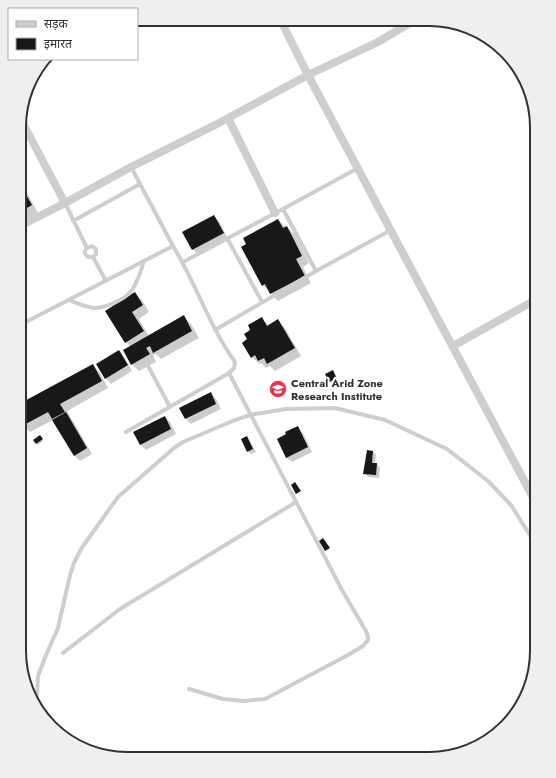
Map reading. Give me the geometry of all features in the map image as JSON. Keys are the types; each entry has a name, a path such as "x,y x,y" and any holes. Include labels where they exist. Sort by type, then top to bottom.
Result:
{"street":[{"path":"283,26 530,492"},
{"path":"26,223 308,75 378,42 405,26"},
{"path":"228,118 279,211"},
{"path":"26,129 65,203"},
{"path":"453,346 530,303"}],"lane":[{"path":"126,432 228,373 234,368 235,362 215,330 183,262 131,167"},
{"path":"183,262 358,168"},
{"path":"74,221 140,184"},
{"path":"65,203 87,248 85,254 88,257 93,258 106,281"},
{"path":"279,211 316,271"},
{"path":"215,330 316,271 391,230"},
{"path":"227,238 262,302"},
{"path":"87,248 92,246 96,249 96,254 93,258"},
{"path":"26,322 173,246"},
{"path":"69,300 96,308 112,304 132,291 138,280 144,261"},
{"path":"147,364 170,407"},
{"path":"189,689 223,699 244,701 265,699 348,655 363,646 368,640 366,630 342,590 228,373"},
{"path":"37,698 38,676 58,628 74,563 81,549 118,498 174,448 183,442 250,415 286,409 335,408 385,420 447,449 488,481 511,505 530,536"},
{"path":"63,653 120,609 296,502"}],"building":[{"path":"26,194 32,205 26,208"},
{"path":"214,215 224,233 192,250 182,232"},
{"path":"278,219 283,228 287,226 302,256 296,259 305,276 270,294 265,284 262,286 241,247 246,244 243,238"},
{"path":"135,292 143,305 132,312 144,331 125,343 105,311"},
{"path":"184,315 192,331 153,353 150,346 146,348 150,354 131,365 123,350"},
{"path":"262,317 267,326 278,319 295,348 267,364 264,358 258,361 255,355 251,358 242,343 247,339 244,334 250,330 248,325"},
{"path":"119,350 128,365 105,379 96,364"},
{"path":"93,364 102,381 60,404 65,412 52,419 48,412 26,424 26,400"},
{"path":"333,370 337,379 329,382 325,374"},
{"path":"211,392 216,404 185,419 179,408"},
{"path":"66,412 87,448 74,456 52,420"},
{"path":"165,416 171,429 140,445 133,432"},
{"path":"298,426 308,447 286,458 277,439 286,434 285,432"},
{"path":"40,435 43,439 36,444 33,440"},
{"path":"247,436 253,449 247,452 241,439"},
{"path":"367,450 373,451 372,463 377,463 376,475 363,474"},
{"path":"295,482 301,491 296,494 291,485"},
{"path":"323,538 330,548 325,551 319,541"}],"place":[{"name":"Central Arid Zone Research Institute","path":"278,389"}]}
